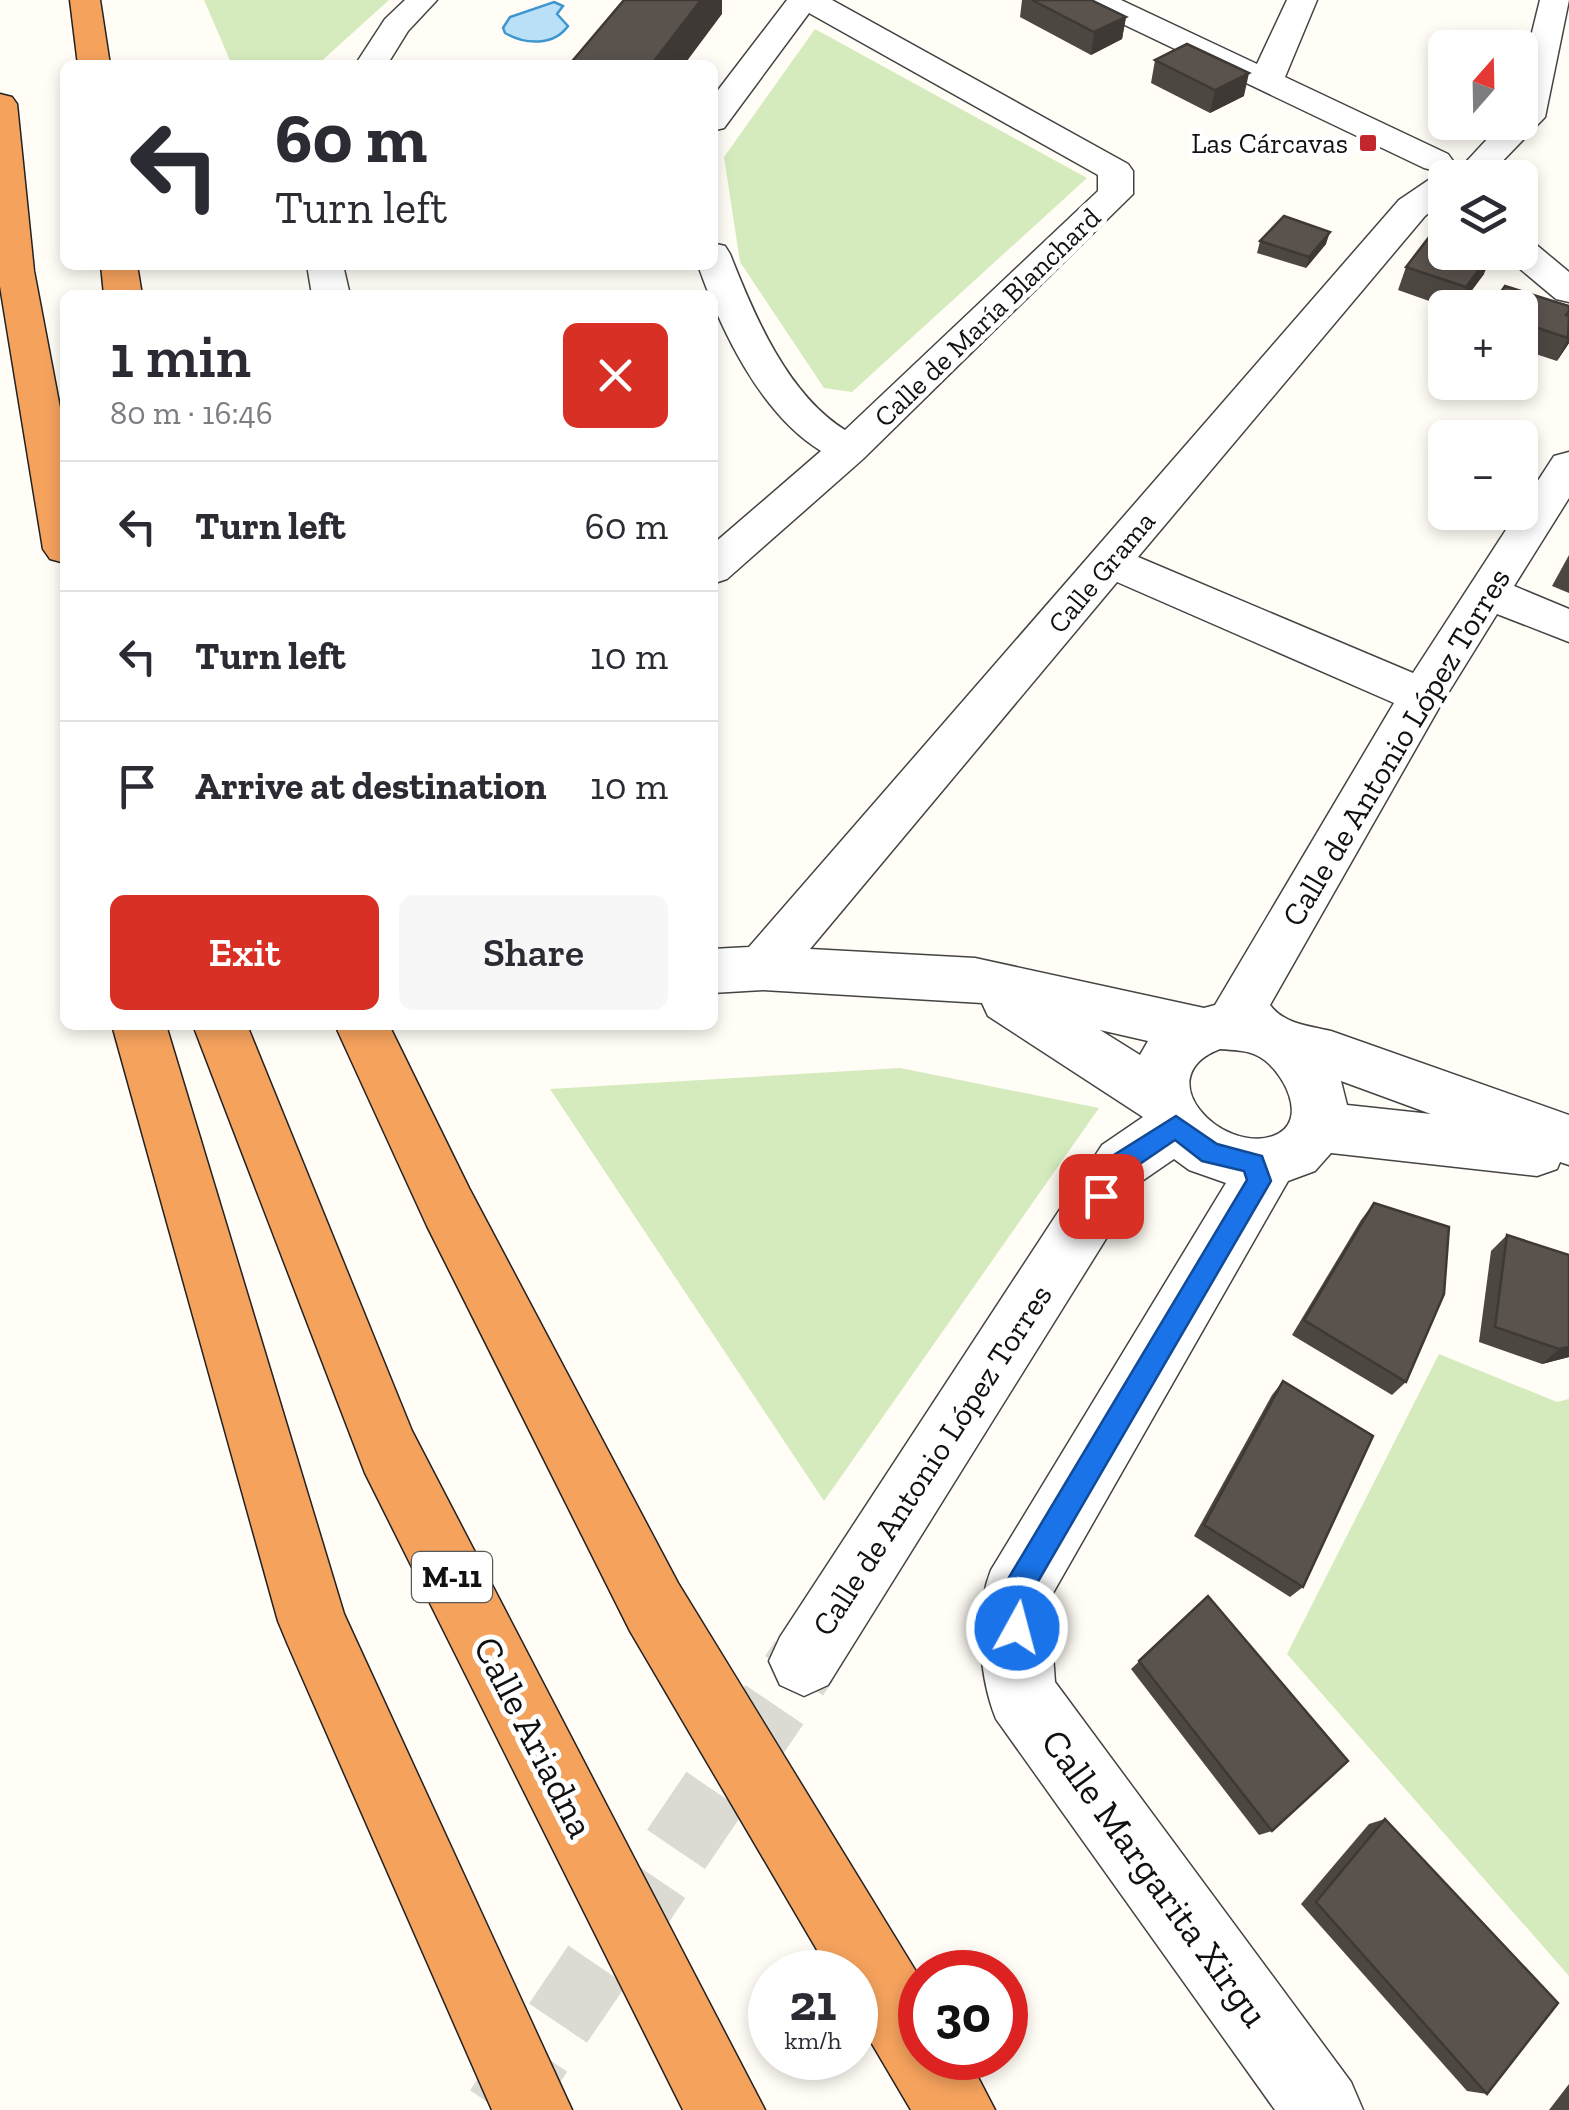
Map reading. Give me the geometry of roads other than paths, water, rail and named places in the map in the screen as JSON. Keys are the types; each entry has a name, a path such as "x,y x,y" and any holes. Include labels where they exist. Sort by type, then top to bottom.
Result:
{"highway":[{"path":"85,0 93,60"},
{"path":"0,104 16,271 60,521"},
{"path":"140,1030 312,1620 532,2110"},
{"name":"Calle Ariadna","path":"222,1030 388,1451 725,2110"},
{"path":"364,1030 448,1207 654,1607 898,2014"},
{"path":"937,2080 955,2110"}],"street":[{"path":"375,60 396,26 422,0"},
{"path":"718,113 806,0"},
{"name":"Calle de María Blanchard","path":"718,564 848,450 1115,194 1116,171 806,0"},
{"path":"1096,0 1430,160"},
{"path":"1269,84 1269,72 1302,0"},
{"name":"Calle Grama","path":"1477,160 1528,117 1555,0"},
{"name":"Calle Grama","path":"738,969 1110,562 1412,208 1428,197"},
{"path":"1538,265 1569,291"},
{"path":"717,270 726,295 787,396 814,427 848,450"},
{"name":"Calle de Antonio López Torres","path":"1272,1037 1242,1007 1422,696 1569,465"},
{"path":"1110,562 1422,696"},
{"path":"1488,593 1569,626"},
{"path":"738,969 974,980 1201,1030 1238,1026 1332,1054 1569,1140"},
{"path":"974,980 1169,1112 1211,1153 1254,1163 1293,1153 1308,1142 1317,1128 1322,1106 1317,1082 1305,1062 1272,1037"},
{"path":"1169,1112 1160,1076 1167,1056 1181,1040 1201,1030"},
{"name":"Calle de Antonio López Torres","path":"804,1661 1122,1163 1169,1112"},
{"path":"1317,1128 1569,1155"},
{"name":"Calle Margarita Xirgu","path":"1254,1163 1259,1181 1015,1594 1021,1694 1323,2110"}],"water":[{"path":"554,2 563,6 557,14 568,26 562,33 547,40 530,41 505,33 503,28 510,17"}],"tunnel":[{"path":"499,2110 804,1661"}],"place":[{"name":"Las Cárcavas","path":"1368,143"}]}
